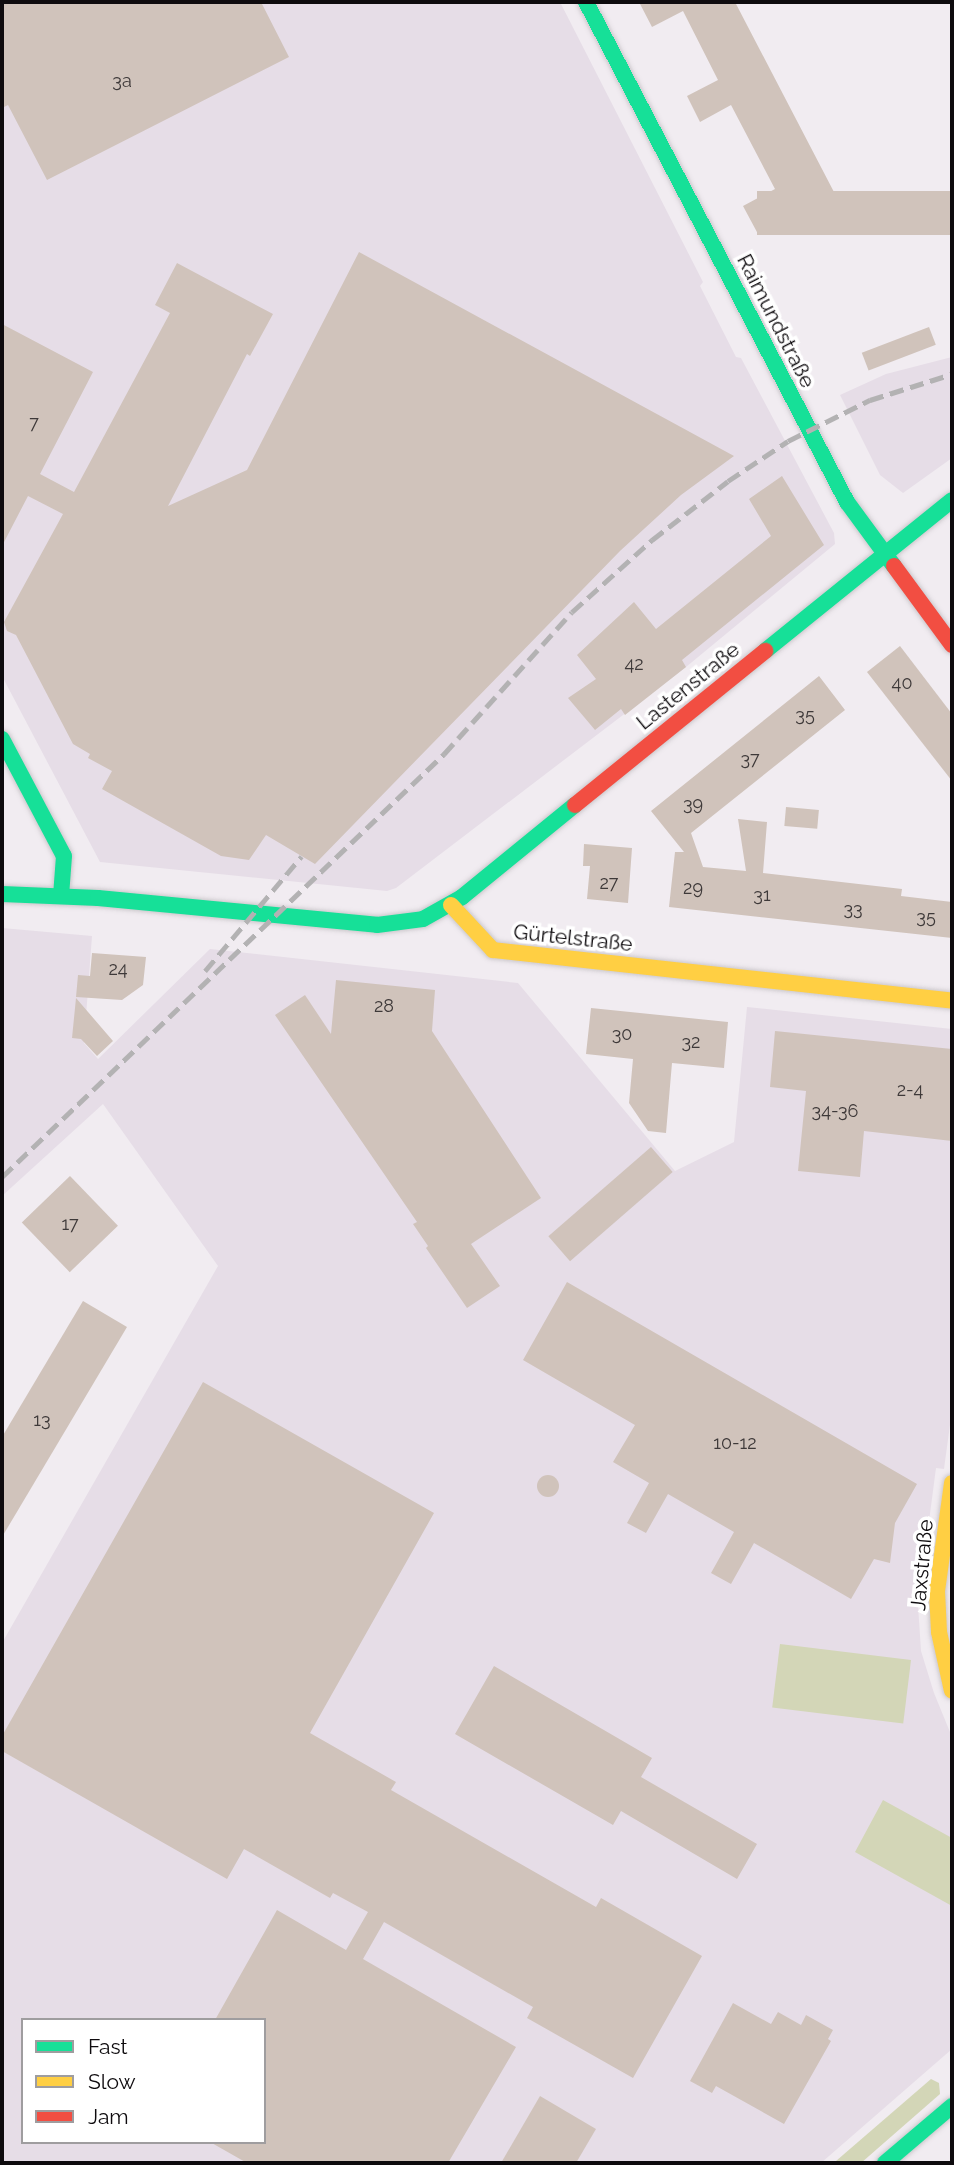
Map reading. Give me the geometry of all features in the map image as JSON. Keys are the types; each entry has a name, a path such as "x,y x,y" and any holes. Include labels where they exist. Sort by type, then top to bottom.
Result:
{"street":[{"name":"Raimundstraße","path":"586,2 807,431 847,502 884,556 952,645"},
{"name":"Lastenstraße","path":"451,905 952,500"},
{"path":"2,739 64,856 61,897"},
{"path":"2,894 377,925 423,919 451,905"},
{"name":"Gürtelstraße","path":"451,905 493,950 952,1001"},
{"name":"Jaxstraße","path":"952,1483 937,1591 939,1632 952,1691"},
{"path":"885,2163 952,2106"}],"shaded area":[{"path":"2,2 560,2 703,282 700,286 736,357 741,358 834,533 835,544 686,667 396,888 387,891 100,862 2,676"},
{"path":"952,357 952,458 903,493 880,475 840,395 886,374"},
{"path":"2,928 92,936 84,1043 98,1059 210,949 518,983 675,1171 734,1142 747,1007 952,1029 952,1410 944,1469 936,1468 918,1605 921,1651 952,1737 952,2049 821,2163 2,2163 2,1643 218,1266 103,1104 2,1196"}],"green space":[{"path":"780,1644 911,1660 903,1724 772,1708"},
{"path":"883,1800 952,1838 952,1906 855,1852"},
{"path":"931,2079 939,2083 940,2094 861,2163 836,2161"}],"building":[{"path":"2,2 261,2 289,57 47,180 8,105 2,108"},
{"path":"639,2 735,2 835,194 810,207 814,214 791,226 787,219 758,234 743,206 775,189 731,105 700,122 687,96 718,80 683,11 652,27"},
{"path":"757,191 952,191 952,235 757,235"},
{"path":"359,252 734,456 681,495 620,551 315,864 266,835 249,860 221,856 102,789 112,771 88,758 90,754 73,744 16,635 7,631 4,622 63,514 28,496 2,546 2,324 93,372 40,474 74,492 170,313 155,305 177,263 273,314 250,356 247,354 168,506 247,470"},
{"path":"929,327 936,345 869,371 862,353"},
{"path":"782,476 824,545 682,660 686,667 625,715 621,709 595,730 568,698 596,679 577,655 634,602 656,629 771,536 749,499"},
{"path":"900,646 952,714 952,781 867,672"},
{"path":"819,676 845,710 691,833 703,867 746,871 738,819 767,822 763,873 902,889 901,896 952,902 952,938 669,907 675,852 684,852 651,811"},
{"path":"786,807 819,810 817,829 784,826"},
{"path":"584,844 632,848 628,903 587,899 590,866 583,866"},
{"path":"92,953 146,957 143,985 122,1000 76,997 78,975 90,976"},
{"path":"336,980 435,990 432,1031 541,1198 471,1244 500,1286 467,1308 426,1248 428,1246 413,1224 417,1222 275,1015 305,995 331,1034"},
{"path":"76,998 113,1041 97,1056 81,1039 72,1038"},
{"path":"591,1008 728,1022 724,1068 672,1063 666,1133 648,1131 629,1103 633,1059 586,1054"},
{"path":"775,1031 952,1049 952,1141 864,1131 860,1177 798,1171 806,1091 770,1087"},
{"path":"651,1147 673,1172 570,1261 548,1236"},
{"path":"70,1176 118,1226 70,1272 22,1223"},
{"path":"567,1282 917,1484 895,1523 890,1563 874,1559 851,1599 754,1543 731,1584 711,1573 734,1532 668,1494 646,1533 627,1523 649,1483 613,1462 635,1425 523,1360"},
{"path":"83,1301 127,1327 2,1537 2,1437"},
{"path":"203,1382 434,1513 310,1733 396,1782 391,1790 596,1907 601,1898 702,1956 633,2078 527,2018 533,2007 384,1922 363,1959 516,2047 448,2163 247,2163 214,2144 266,2144 266,2018 216,2018 277,1910 346,1950 368,1912 333,1893 330,1898 244,1849 227,1879 2,1751 2,1736"},
{"path":"548,1475 556,1478 559,1486 556,1494 548,1497 540,1494 537,1486 540,1478"},
{"path":"494,1666 652,1758 641,1777 757,1844 737,1879 621,1811 613,1825 455,1734"},
{"path":"733,2003 771,2024 778,2012 801,2025 806,2015 833,2030 828,2039 831,2041 784,2124 716,2086 712,2093 690,2081"},
{"path":"540,2096 596,2129 576,2163 501,2163"}],"railway":[{"path":"2,1177 444,754 572,612 652,540 728,481 788,441 870,400 952,374"},
{"path":"205,971 302,856"}],"traffic: fast":[{"path":"586,2 847,502 894,566"},
{"path":"765,651 952,500"},
{"path":"2,739 64,856 61,896"},
{"path":"2,894 98,898 377,925 423,919 462,897 575,805"},
{"path":"885,2163 952,2106"}],"traffic: slow":[{"path":"451,905 493,950 952,1001"},
{"path":"952,1483 937,1591 939,1632 952,1691"}],"traffic: jam":[{"path":"894,566 952,645"},
{"path":"575,805 765,651"}]}
